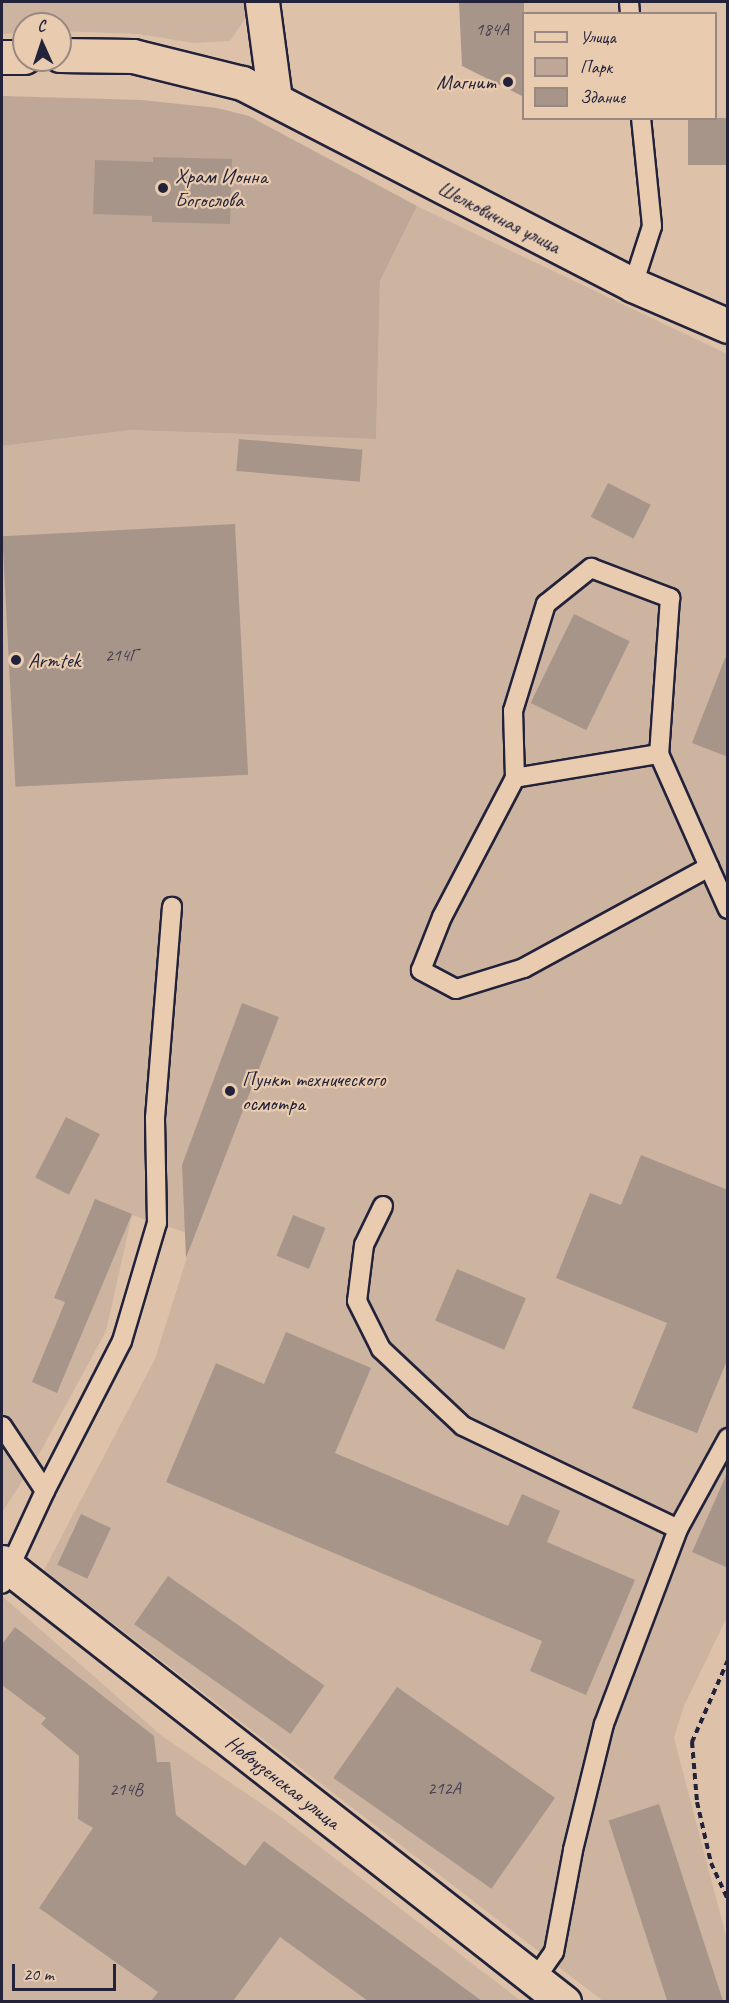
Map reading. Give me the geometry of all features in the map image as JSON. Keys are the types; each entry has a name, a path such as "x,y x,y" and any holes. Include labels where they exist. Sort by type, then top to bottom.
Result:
{"street":[{"path":"262,2 275,99"},
{"name":"Шелковичная улица","path":"72,56 133,56 191,67 242,83 633,285 728,326"},
{"name":"Новоузенская улица","path":"5,1572 564,2001"}],"lane":[{"path":"633,285 652,226 641,120"},
{"path":"709,867 524,968 456,989 421,970 442,917 515,778 513,711 546,604 591,568 670,598 659,754 728,909"},
{"path":"515,778 659,754"},
{"path":"5,1572 122,1341 157,1223 155,1118 172,907"},
{"path":"383,1206 364,1245 357,1301 381,1350 463,1426 678,1528"},
{"path":"2,1426 45,1491"},
{"path":"535,1979 554,1952 573,1850 604,1724 678,1528 728,1438"}],"path":[{"path":"728,1660 692,1742 697,1802 711,1863 728,1900"}],"shaded area":[{"path":"2,2 244,2 245,19 230,41 193,43 139,34 72,31 72,12 12,12 12,34 2,34"},
{"path":"417,206 727,354 728,1615 684,1706 674,1738 727,1940 727,2001 603,2001 44,1570 155,1359 194,1235 132,1215 106,1331 36,1460 2,1512 2,446 131,430 376,439 380,281"},
{"path":"2,1596 162,1736 281,1817 521,2001 2,2001"}],"green space":[{"path":"2,96 142,100 217,108 249,116 417,206 380,281 376,439 131,430 2,446"}],"building":[{"path":"459,2 524,2 522,96 462,66"},
{"path":"728,118 728,165 688,165 688,120"},
{"name":"Храм Ионна Богослова","path":"153,157 232,159 230,224 152,222 152,216 93,214 95,160 153,162"},
{"path":"239,439 363,450 360,482 236,471"},
{"path":"608,483 651,505 634,539 591,517"},
{"path":"235,524 248,775 15,787 2,536"},
{"path":"574,614 630,641 586,730 531,703"},
{"path":"725,658 728,658 728,757 692,743"},
{"name":"Пункт технического осмотра","path":"242,1003 279,1017 186,1258 182,1165"},
{"path":"66,1117 100,1134 69,1195 35,1178"},
{"path":"641,1155 728,1190 728,1358 697,1433 632,1408 667,1323 556,1278 590,1193 621,1205"},
{"path":"95,1199 132,1214 57,1393 32,1382 65,1302 54,1298"},
{"path":"293,1215 325,1228 309,1269 277,1256"},
{"path":"457,1269 526,1298 504,1350 435,1321"},
{"path":"286,1332 371,1368 335,1453 508,1526 522,1494 560,1511 547,1542 635,1580 586,1695 530,1671 542,1641 166,1482 216,1363 264,1384"},
{"path":"728,1471 728,1568 692,1552"},
{"path":"81,1514 111,1528 87,1579 57,1565"},
{"path":"168,1576 324,1686 291,1734 134,1624"},
{"path":"15,1627 154,1736 157,1762 170,1762 176,1815 245,1866 264,1841 482,2001 368,2001 280,1937 233,2001 151,2001 158,1992 39,1908 93,1828 78,1819 79,1756 41,1724 46,1718 2,1685 2,1644"},
{"path":"397,1687 555,1798 491,1889 333,1778"},
{"path":"659,1804 723,2001 668,2002 609,1820"}],"place":[{"name":"Магнит","path":"508,82"},
{"name":"Храм Ионна Богослова","path":"163,188"},
{"name":"Armtek","path":"16,660"},
{"name":"Пункт технического осмотра","path":"230,1091"}]}
